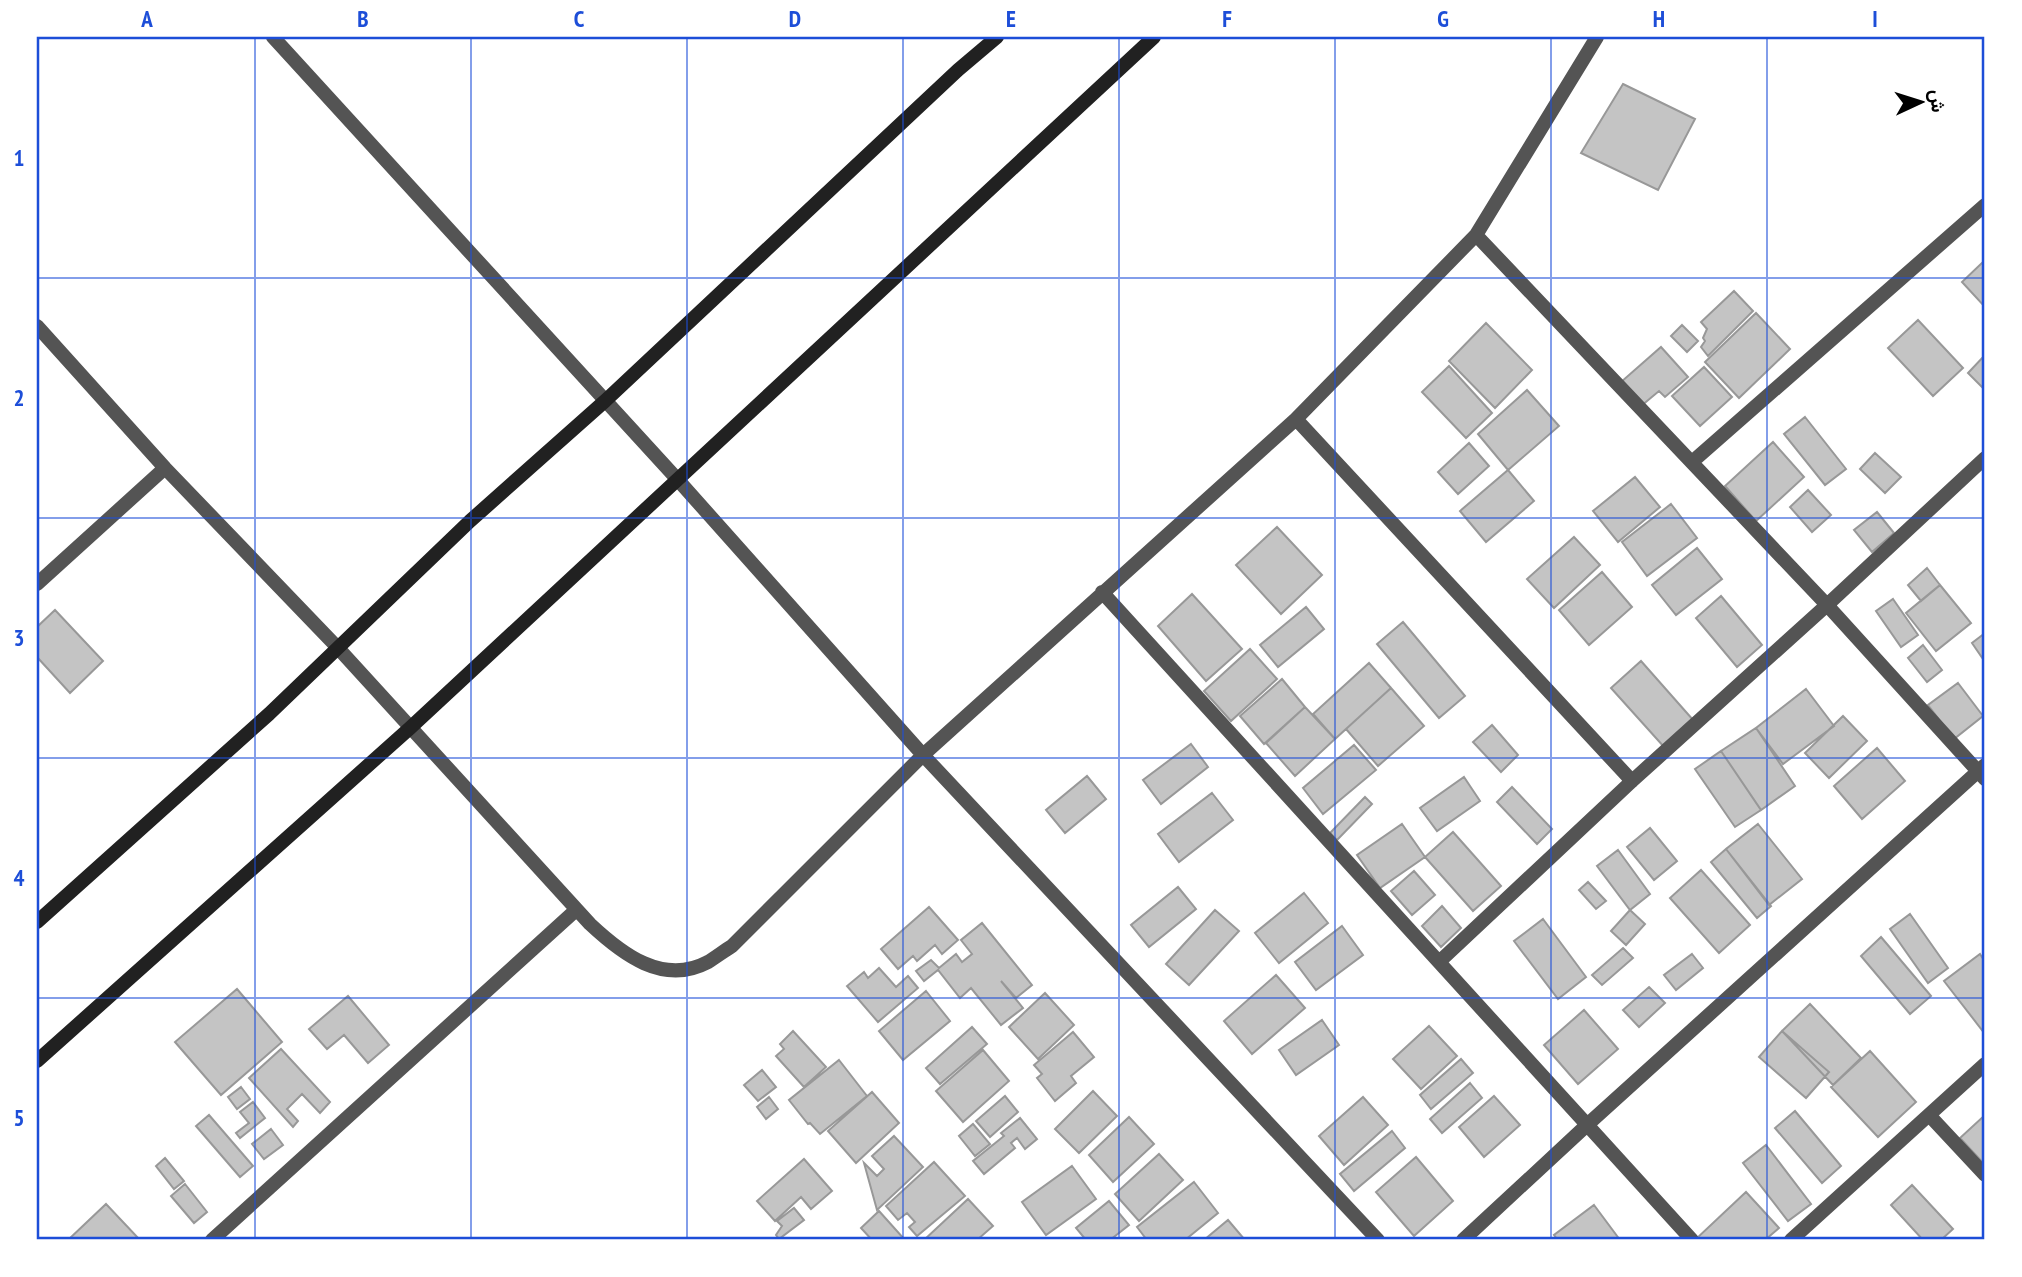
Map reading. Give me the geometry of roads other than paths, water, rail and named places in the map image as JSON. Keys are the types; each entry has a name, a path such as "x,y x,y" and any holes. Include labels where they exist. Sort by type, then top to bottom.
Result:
{"street":[{"path":"273,37 678,480 923,755 1378,1240"},
{"path":"37,922 269,714 470,521 605,401 958,70 997,37"},
{"path":"37,1061 410,728 1154,37"},
{"path":"37,326 165,468 338,648 576,910 614,947 644,964 671,971 690,969 708,962 732,946 923,755 1296,419 1476,235 1597,37"},
{"path":"1692,462 1985,205"},
{"path":"1463,1240 1587,1125 1983,772 1476,235"},
{"path":"1296,419 1632,781"},
{"path":"1439,962 1985,458"},
{"path":"37,584 165,468"},
{"path":"1102,592 1692,1240"},
{"path":"212,1240 576,910"},
{"path":"1791,1240 1985,1064"},
{"path":"1929,1115 1985,1175"}]}
